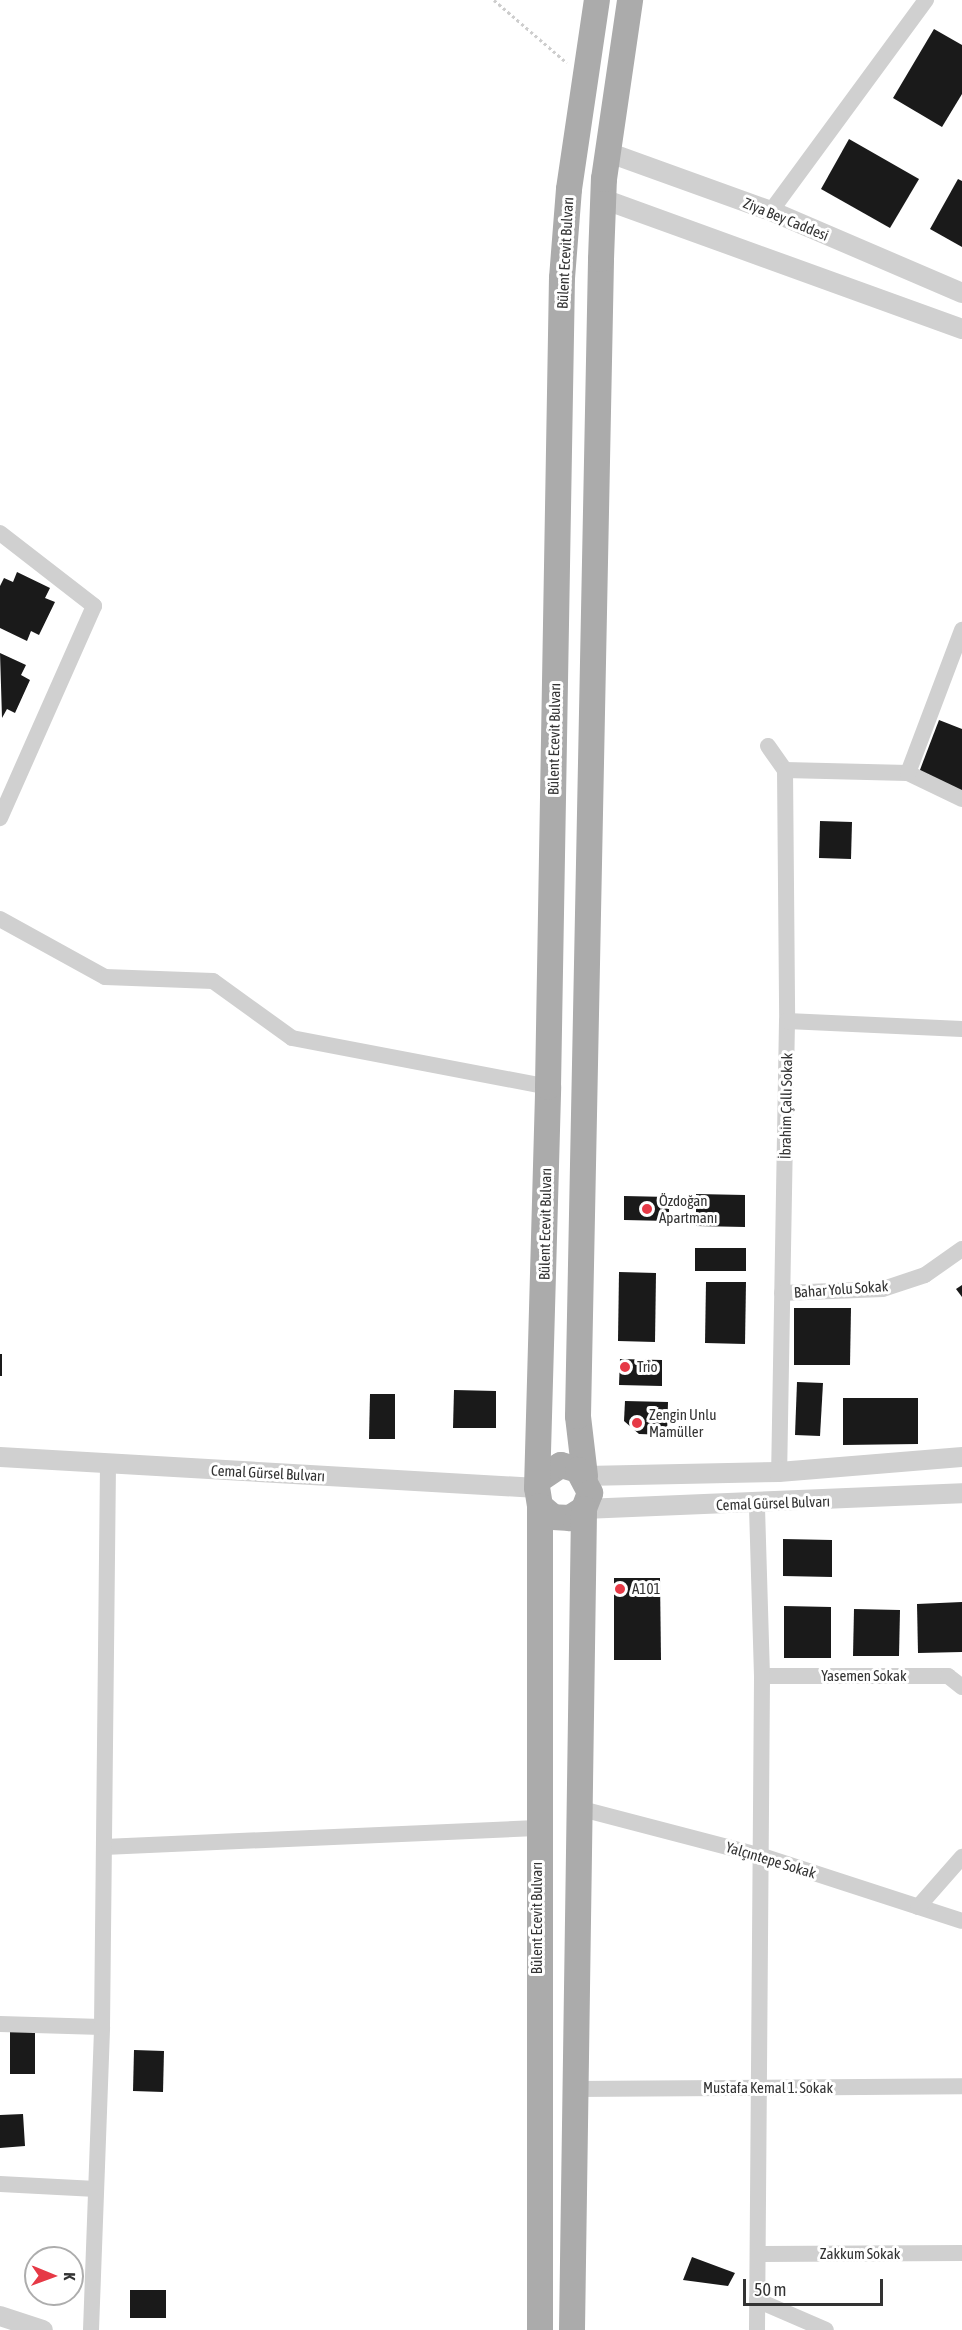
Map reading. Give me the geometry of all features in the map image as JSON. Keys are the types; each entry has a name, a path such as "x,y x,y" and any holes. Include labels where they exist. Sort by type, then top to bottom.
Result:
{"main road":[{"name":"Bülent Ecevit Bulvarı","path":"540,2330 537,1828 539,1491 562,278 569,189 597,0"},
{"path":"572,2330 584,1509 590,1493 585,1476 578,1404 603,199 607,152 630,0"},
{"path":"584,1509 561,1519 539,1491 561,1465 585,1476"}],"street":[{"path":"771,211 926,0"},
{"name":"Ziya Bey Caddesi","path":"607,152 771,211 962,293"},
{"path":"603,199 962,329"},
{"path":"0,533 94,606 0,818"},
{"path":"908,772 962,630"},
{"path":"768,746 785,770 908,772 962,799"},
{"name":"İbrahim Çallı Sokak","path":"779,1472 788,1021 785,770"},
{"path":"0,919 105,977 213,981 292,1038 548,1088"},
{"path":"788,1021 962,1029"},
{"name":"Bahar Yolu Sokak","path":"782,1293 883,1289 925,1275 962,1249"},
{"name":"Cemal Gürsel Bulvarı","path":"0,1457 539,1491"},
{"name":"Cemal Gürsel Bulvarı","path":"585,1476 779,1472 962,1457"},
{"path":"91,2330 102,2027 108,1463"},
{"name":"Cemal Gürsel Bulvarı","path":"584,1509 757,1504 962,1493"},
{"path":"757,1504 762,1676 759,1855 761,2089 757,2330"},
{"name":"Yasemen Sokak","path":"762,1676 948,1676 962,1687"},
{"name":"Yalçıntepe Sokak","path":"578,1808 759,1855 962,1921"},
{"path":"104,1847 537,1828"},
{"path":"918,1907 962,1857"},
{"path":"0,2024 102,2027"},
{"name":"Mustafa Kemal 1. Sokak","path":"574,2089 962,2086"},
{"path":"0,2184 96,2189"},
{"name":"Zakkum Sokak","path":"758,2254 962,2253"},
{"path":"757,2300 826,2330"},
{"path":"0,2316 43,2330"}],"path":[{"path":"494,0 584,78"}],"building":[{"path":"934,29 962,45 962,94 942,127 893,98"},
{"path":"849,139 919,179 890,228 821,189"},
{"path":"958,179 962,181 962,247 930,229"},
{"path":"17,572 50,588 45,598 55,602 39,635 31,631 27,641 0,628 0,586 4,578 13,582"},
{"path":"0,653 26,665 21,675 30,680 15,713 7,709 2,718"},
{"path":"939,720 962,729 962,793 918,775"},
{"path":"820,821 852,822 851,859 819,858"},
{"path":"696,1194 745,1195 745,1227 696,1226"},
{"name":"Özdoğan Apartmanı","path":"624,1196 669,1197 669,1221 624,1220"},
{"path":"695,1248 746,1248 746,1271 695,1271"},
{"path":"619,1272 656,1273 655,1342 618,1341"},
{"path":"706,1282 746,1282 745,1344 705,1343"},
{"path":"962,1285 962,1297 956,1289"},
{"path":"794,1308 851,1308 850,1365 794,1365"},
{"path":"0,1354 2,1354 2,1376 0,1376"},
{"path":"620,1359 662,1360 662,1386 619,1385"},
{"path":"797,1382 823,1383 820,1436 795,1435"},
{"path":"454,1390 496,1391 496,1428 453,1428"},
{"path":"370,1394 395,1394 395,1439 369,1439"},
{"path":"843,1398 918,1398 918,1444 843,1445"},
{"path":"625,1401 668,1402 667,1435 639,1434 624,1421"},
{"path":"783,1539 832,1540 832,1577 783,1576"},
{"path":"614,1578 660,1578 661,1660 614,1660"},
{"path":"962,1602 962,1652 918,1653 917,1604"},
{"path":"784,1606 831,1607 831,1658 784,1658"},
{"path":"854,1609 900,1610 899,1656 853,1656"},
{"path":"10,2032 35,2032 35,2074 10,2074"},
{"path":"134,2050 164,2051 163,2092 133,2091"},
{"path":"23,2114 25,2146 0,2148 0,2115"},
{"path":"692,2257 735,2273 728,2286 683,2280"},
{"path":"130,2290 166,2290 166,2318 130,2318"}],"place":[{"name":"Özdoğan Apartmanı","path":"647,1209"},
{"name":"Trio","path":"625,1367"},
{"name":"Zengin Unlu Mamüller","path":"637,1423"},
{"name":"A101","path":"620,1589"}]}
